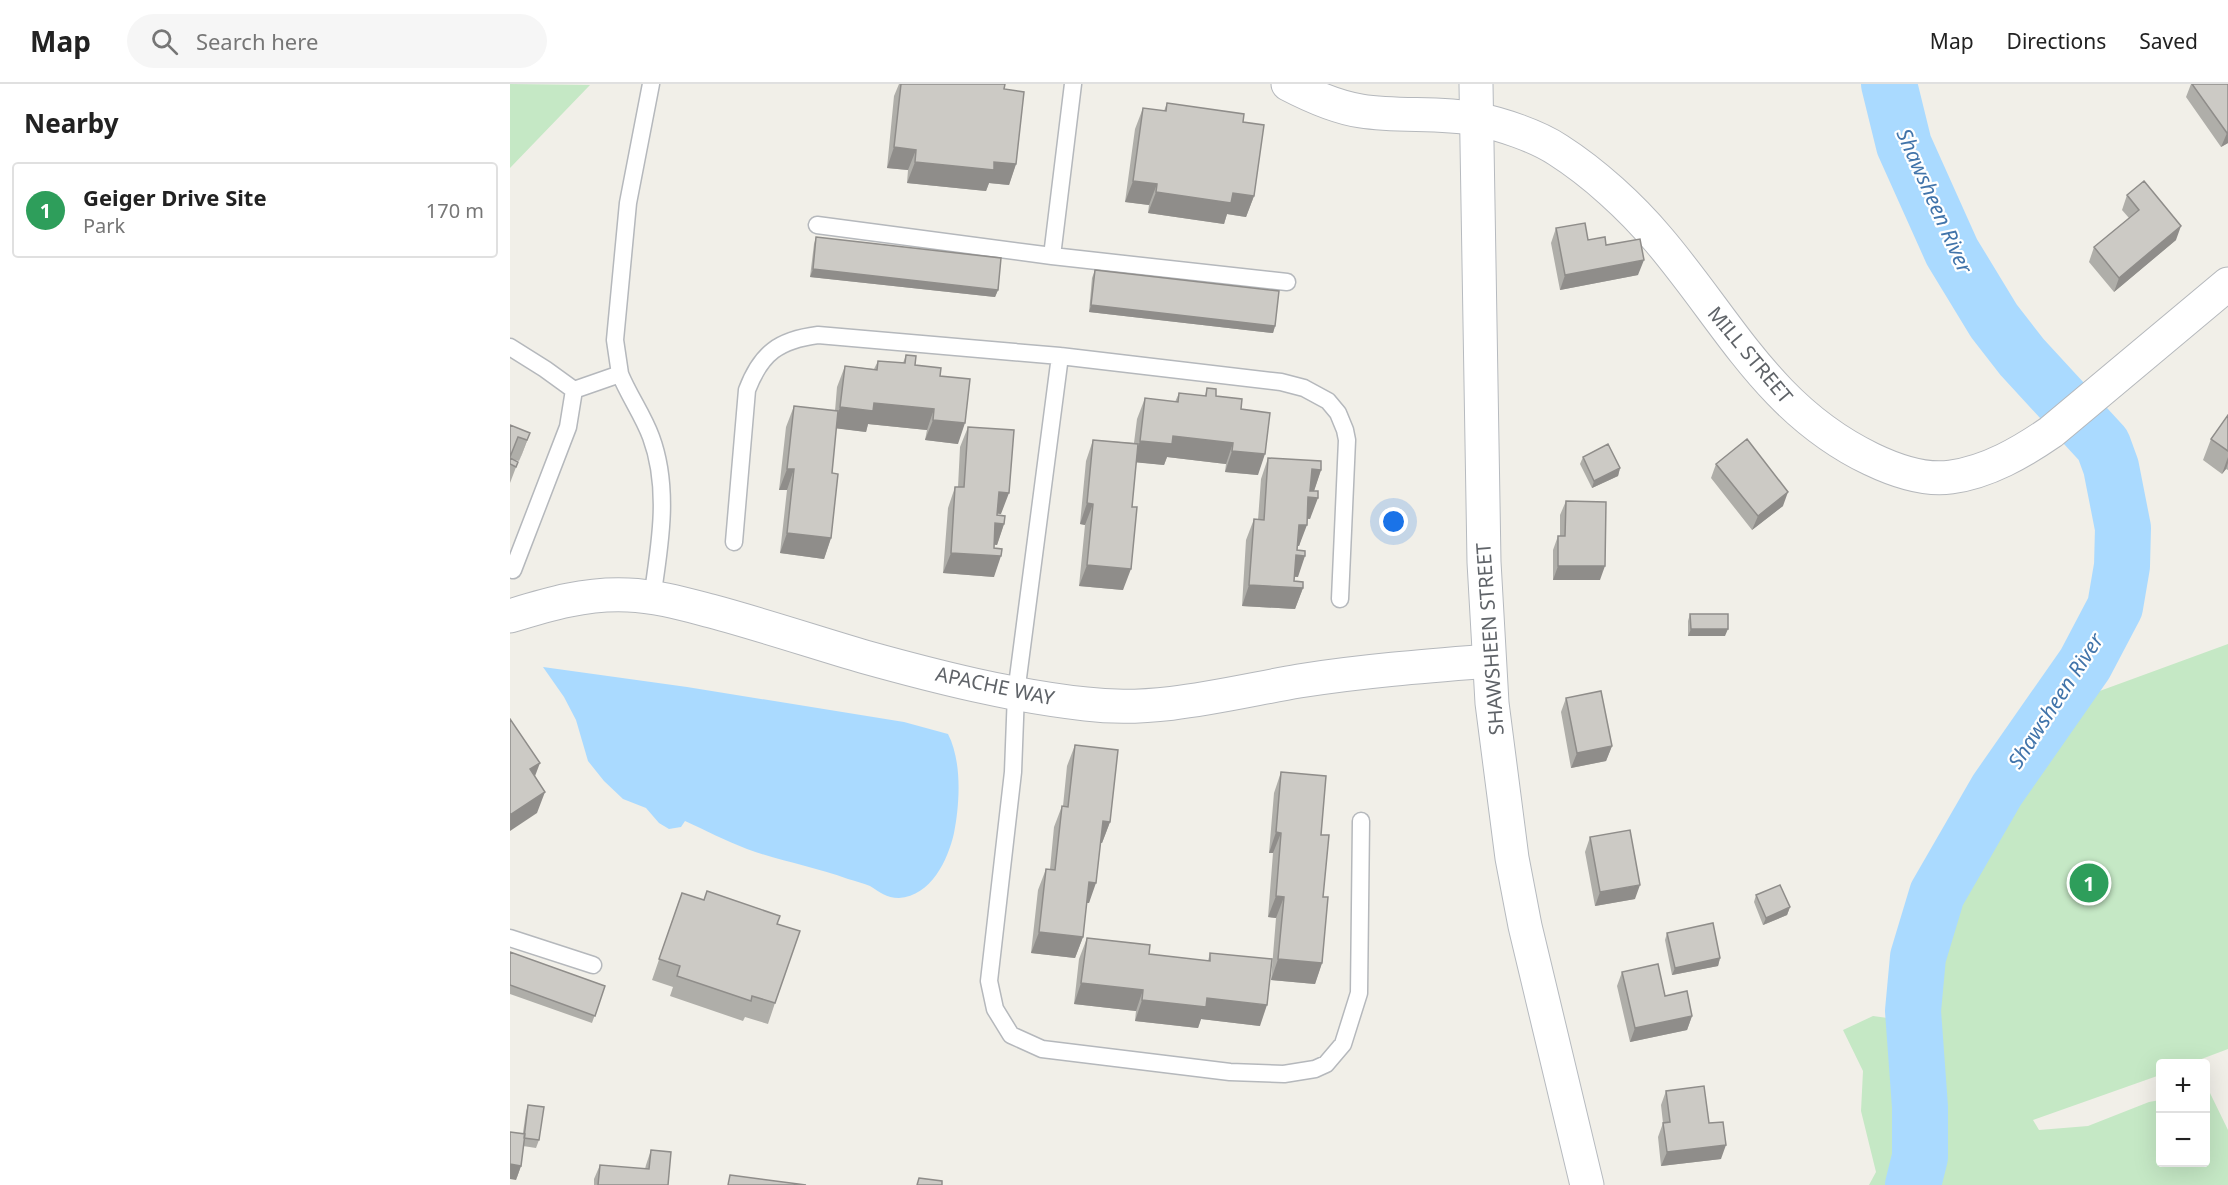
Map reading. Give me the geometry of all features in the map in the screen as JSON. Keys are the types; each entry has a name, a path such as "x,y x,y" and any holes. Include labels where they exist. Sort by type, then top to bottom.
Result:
{"street":[{"path":"1288,84 1335,105 1361,112 1476,119"},
{"name":"SHAWSHEEN STREET","path":"1476,84 1484,562 1489,662 1505,806 1525,926 1587,1185"},
{"name":"MILL STREET","path":"1476,119 1540,140 1558,150 1628,206 1659,239 1761,374 1799,412 1818,428 1861,454 1911,474 1932,478 1950,478 1989,467 2034,444 2228,284"},
{"name":"APACHE WAY","path":"510,616 587,596 629,595 652,598 774,628 866,657 1016,693 1086,704 1139,706 1382,669 1489,662"}],"lane":[{"path":"651,84 628,203 615,340 620,374 651,436 661,476 658,559 652,598"},
{"path":"1052,256 1073,84"},
{"path":"817,225 1052,256 1287,282"},
{"path":"734,542 747,390 763,358 774,349 802,337 818,335 1060,356 1281,382 1304,388 1328,401 1338,413 1347,440 1340,599"},
{"path":"510,347 574,390"},
{"path":"1060,356 1016,693 1013,772 989,981 995,1009 1011,1035 1042,1049 1258,1074 1299,1073 1326,1064 1343,1044 1359,993 1361,821"},
{"path":"574,390 620,374"},
{"path":"513,570 568,427 574,390"},
{"path":"510,938 593,964"}],"green space":[{"path":"510,84 590,85 510,168"},
{"path":"2228,644 2228,1049 2202,1059 2156,1059 2156,1076 2033,1120 2039,1130 2088,1126 2156,1101 2156,1167 2210,1167 2210,1093 2228,1130 2228,1185 1869,1185 1876,1172 1861,1111 1863,1071 1843,1030 1873,1016 1917,1022 1923,972 1938,913 1961,853 2056,707"}],"water":[{"path":"543,667 687,687 904,722 948,734 958,769 958,809 954,833 942,865 929,884 920,891 910,896 894,898 862,883 747,849 685,821 681,827 669,829 659,823 646,808 623,799 588,761 576,720 564,697"}],"building":[{"path":"901,84 1005,84 1004,89 1024,92 1016,164 994,162 994,170 915,162 916,150 894,147"},
{"path":"2192,84 2228,84 2227,133"},
{"path":"1167,103 1244,114 1243,122 1264,125 1254,196 1233,193 1231,203 1156,192 1157,184 1133,181 1143,108 1166,111"},
{"path":"2144,181 2181,226 2119,278 2094,247 2139,210 2127,195"},
{"path":"1585,223 1588,240 1605,237 1606,245 1640,239 1644,260 1565,275 1556,228"},
{"path":"816,237 1001,258 998,290 813,269"},
{"path":"1095,270 1279,291 1275,326 1091,305"},
{"path":"906,355 916,356 915,365 941,368 940,376 970,379 965,423 933,420 934,409 874,403 873,411 840,407 845,366 877,370 878,361 905,363"},
{"path":"1207,388 1216,389 1216,396 1242,399 1241,409 1270,413 1265,454 1232,451 1233,443 1173,436 1172,444 1140,441 1145,398 1178,402 1179,393 1206,396"},
{"path":"794,406 838,411 832,473 838,474 831,538 787,533 794,469 787,469"},
{"path":"2228,415 2228,451 2211,439"},
{"path":"510,425 530,433 527,440 518,437 510,457"},
{"path":"968,427 1014,430 1009,493 999,492 997,515 1005,516 1004,524 995,523 994,548 1002,549 1001,556 951,553 955,487 964,487"},
{"path":"1747,439 1788,492 1758,516 1716,464"},
{"path":"1093,440 1138,444 1132,507 1137,507 1131,569 1087,565 1093,504 1087,503"},
{"path":"1608,444 1620,468 1594,481 1583,457"},
{"path":"510,458 518,462 516,467 510,464"},
{"path":"1268,458 1321,461 1321,470 1312,469 1310,491 1318,491 1318,498 1308,497 1307,525 1299,525 1297,550 1305,551 1305,556 1296,555 1294,581 1303,582 1303,588 1249,585 1254,519 1264,520"},
{"path":"1566,501 1606,502 1605,566 1558,566 1558,536 1565,536"},
{"path":"1690,614 1728,614 1728,629 1691,629"},
{"path":"1601,691 1612,746 1577,753 1566,698"},
{"path":"510,719 540,763 530,769 545,792 510,815"},
{"path":"1075,745 1118,750 1110,822 1103,821 1096,883 1089,882 1083,937 1039,932 1046,869 1055,870 1062,806 1068,807"},
{"path":"1281,772 1326,776 1321,835 1329,835 1323,897 1328,897 1322,963 1278,959 1284,897 1276,896 1281,833 1276,832"},
{"path":"1630,830 1640,885 1600,892 1590,837"},
{"path":"1780,885 1790,907 1766,918 1756,895"},
{"path":"707,891 780,916 777,924 800,931 775,1003 752,996 751,1001 677,976 680,966 659,959 682,893 704,900"},
{"path":"1713,923 1720,958 1675,968 1667,933"},
{"path":"1087,938 1150,945 1149,954 1210,961 1210,953 1272,959 1267,1005 1207,998 1206,1007 1142,1000 1143,990 1081,983"},
{"path":"510,952 605,986 595,1016 510,985"},
{"path":"1658,964 1665,996 1687,991 1692,1016 1635,1028 1622,972"},
{"path":"1704,1086 1709,1123 1723,1122 1726,1145 1667,1152 1663,1123 1670,1122 1666,1091"},
{"path":"528,1105 544,1107 539,1140 524,1138"},
{"path":"510,1132 525,1134 521,1166 510,1164"},
{"path":"651,1150 671,1152 668,1185 598,1185 600,1165 649,1169"},
{"path":"730,1175 806,1185 728,1185"},
{"path":"919,1178 942,1181 942,1185 917,1185"}],"waterway":[{"name":"Shawsheen River","path":"1889,84 1904,145 1952,252 1994,321 2022,357 2103,445 2111,467 2123,528 2122,566 2115,607 2085,664 1997,790 1937,894 1918,957 1913,1011 1920,1107 1920,1157 1913,1185"}],"place":[{"name":"Geiger Drive Site","path":"2089,883"}]}
